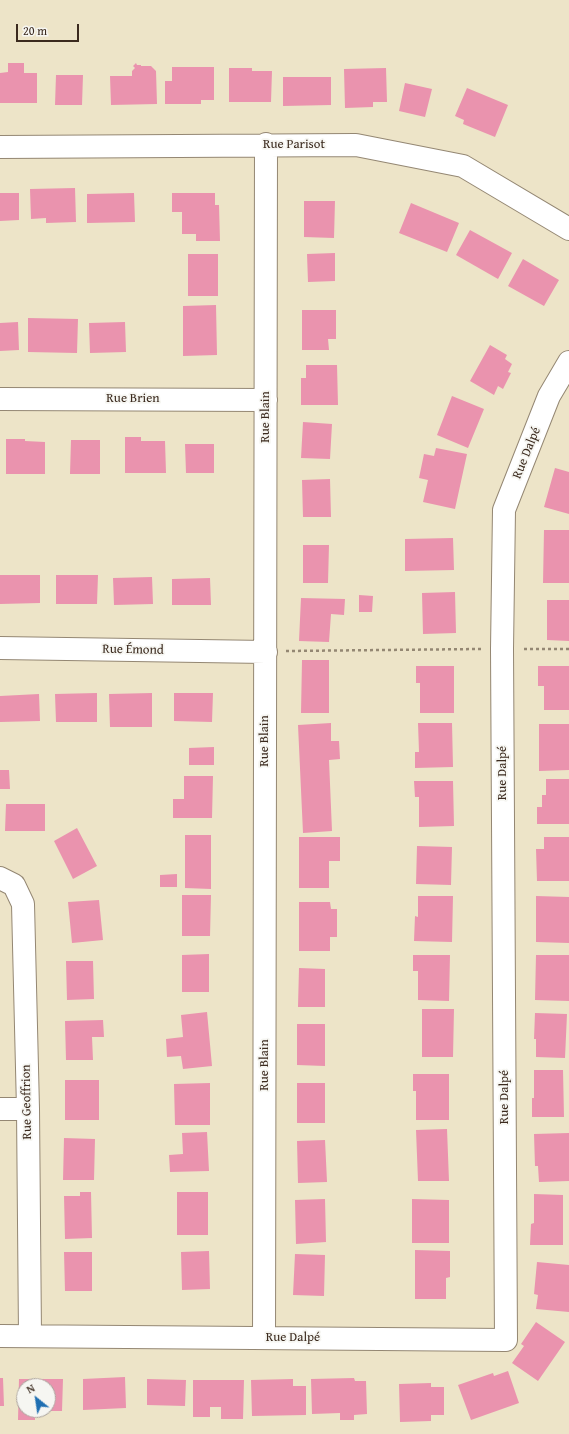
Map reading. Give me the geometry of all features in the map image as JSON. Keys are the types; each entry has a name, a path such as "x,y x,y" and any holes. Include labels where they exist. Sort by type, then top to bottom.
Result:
{"street":[{"name":"Rue Parisot","path":"0,147 266,144 356,145 463,166 569,229"},
{"name":"Rue Blain","path":"264,1338 266,144"},
{"name":"Rue Dalpé","path":"0,1336 506,1340 502,649 504,510 550,396 569,362"},
{"name":"Rue Brien","path":"0,399 266,400"},
{"name":"Rue Émond","path":"0,648 266,652"},
{"name":"Rue Geoffrion","path":"0,878 14,884 23,904 28,1109 30,1336"},
{"path":"0,1109 28,1109"}],"path":[{"path":"266,652 569,649"}],"building":[{"path":"8,63 24,63 24,73 37,73 37,103 0,103 0,73 8,72"},
{"path":"136,63 137,65 141,66 151,66 156,71 157,104 111,105 110,76 132,76 132,71 135,68 133,66"},
{"path":"172,67 214,67 214,100 201,100 201,104 165,104 165,81 172,81"},
{"path":"229,68 252,68 252,71 272,71 271,102 229,102"},
{"path":"386,68 387,102 373,102 373,107 345,108 344,69"},
{"path":"56,75 83,75 82,105 55,105"},
{"path":"283,77 331,77 331,105 283,106"},
{"path":"405,83 432,89 425,117 399,111"},
{"path":"467,88 508,105 495,137 463,124 464,120 455,116"},
{"path":"75,188 76,222 46,223 46,218 31,219 30,189"},
{"path":"0,193 19,193 19,220 0,221"},
{"path":"134,193 135,222 87,223 87,194"},
{"path":"172,193 215,193 215,205 219,205 220,241 196,241 196,234 182,234 182,212 172,212"},
{"path":"304,201 335,201 334,238 304,237"},
{"path":"411,203 459,223 447,252 399,233"},
{"path":"470,230 512,253 498,279 456,255"},
{"path":"335,253 335,281 308,282 307,254"},
{"path":"188,254 218,254 218,296 188,296"},
{"path":"523,259 559,280 544,306 508,286"},
{"path":"216,305 217,355 183,356 183,306"},
{"path":"302,310 336,310 336,339 328,339 329,350 302,350"},
{"path":"28,318 78,319 77,353 28,352"},
{"path":"18,322 19,350 0,351 0,323"},
{"path":"125,322 126,352 90,353 89,323"},
{"path":"490,345 507,355 505,359 512,364 508,372 511,373 503,389 498,386 494,395 470,381"},
{"path":"306,365 337,365 338,405 301,405 301,378 306,378"},
{"path":"452,396 484,409 468,448 437,435"},
{"path":"303,422 332,424 330,459 301,458"},
{"path":"125,437 141,437 141,441 165,441 166,473 125,473"},
{"path":"6,439 25,439 25,441 45,442 45,474 6,474"},
{"path":"71,440 100,440 100,474 70,474"},
{"path":"185,444 214,444 214,473 186,473"},
{"path":"436,448 467,454 455,509 423,502 428,480 419,478 424,454 434,456"},
{"path":"555,468 569,472 569,514 544,507"},
{"path":"330,479 331,517 303,517 302,480"},
{"path":"544,530 569,530 569,583 543,583"},
{"path":"453,538 454,570 405,571 405,539"},
{"path":"303,545 329,545 328,583 303,583"},
{"path":"0,575 40,575 40,603 0,604"},
{"path":"56,575 98,575 97,604 56,604"},
{"path":"152,577 153,604 114,605 113,578"},
{"path":"210,578 211,605 172,605 172,579"},
{"path":"455,592 456,633 423,634 422,593"},
{"path":"359,595 373,596 372,612 359,612"},
{"path":"301,598 345,599 344,615 331,614 329,642 299,641"},
{"path":"547,600 569,600 569,641 547,640"},
{"path":"302,660 329,660 329,713 301,713"},
{"path":"416,666 454,666 454,713 420,713 420,683 416,683"},
{"path":"538,666 569,666 569,710 544,710 544,686 538,686"},
{"path":"97,693 97,722 56,722 55,694"},
{"path":"152,693 152,727 110,727 109,694"},
{"path":"174,693 213,693 212,722 174,721"},
{"path":"39,694 40,721 0,722 0,696"},
{"path":"331,723 331,741 339,741 340,759 329,760 332,831 303,833 298,725"},
{"path":"418,723 452,723 453,767 415,768 415,752 419,752"},
{"path":"539,724 569,724 569,770 539,771"},
{"path":"214,747 214,765 189,765 189,748"},
{"path":"0,770 9,770 10,789 0,789"},
{"path":"184,776 213,776 212,818 173,818 173,799 184,799"},
{"path":"546,779 569,779 569,824 537,824 537,807 542,807 542,795 546,795"},
{"path":"414,781 453,781 454,826 419,827 419,797 415,797"},
{"path":"6,804 45,804 45,831 5,831"},
{"path":"77,828 97,866 73,879 54,841"},
{"path":"185,835 211,835 211,889 185,888"},
{"path":"299,837 340,837 340,861 329,861 329,888 299,888"},
{"path":"544,837 569,837 569,881 537,881 536,849 544,849"},
{"path":"417,846 452,847 451,885 416,884"},
{"path":"177,874 177,887 160,887 160,875"},
{"path":"182,895 211,895 210,936 182,936"},
{"path":"418,896 453,896 452,942 414,941 415,916 418,917"},
{"path":"536,896 569,897 569,943 536,942"},
{"path":"99,900 103,940 72,943 68,902"},
{"path":"299,902 330,902 331,909 337,909 337,937 330,937 330,951 299,951"},
{"path":"209,954 209,992 182,992 182,955"},
{"path":"413,955 450,955 449,1001 418,1000 418,971 413,971"},
{"path":"536,955 569,955 569,1001 535,1000"},
{"path":"66,961 93,961 94,999 67,1000"},
{"path":"299,968 325,969 325,1007 298,1007"},
{"path":"422,1009 454,1009 453,1057 422,1057"},
{"path":"207,1012 212,1066 183,1069 181,1056 167,1057 166,1039 183,1037 181,1015"},
{"path":"535,1013 567,1014 565,1058 536,1057 536,1039 534,1039"},
{"path":"103,1020 104,1037 92,1037 93,1060 66,1060 65,1021"},
{"path":"297,1024 325,1024 325,1066 297,1065"},
{"path":"534,1070 563,1070 564,1117 532,1117"},
{"path":"413,1074 449,1074 449,1120 416,1120 416,1091 413,1091"},
{"path":"65,1080 99,1080 99,1120 65,1120"},
{"path":"210,1083 210,1125 175,1125 174,1084"},
{"path":"297,1083 325,1083 325,1123 297,1123"},
{"path":"447,1129 449,1181 418,1181 416,1130"},
{"path":"207,1132 209,1171 170,1172 169,1155 183,1154 182,1133"},
{"path":"569,1133 569,1181 539,1182 538,1166 535,1166 534,1134"},
{"path":"64,1138 95,1139 94,1180 63,1180"},
{"path":"325,1140 327,1182 298,1183 297,1141"},
{"path":"80,1192 91,1192 92,1238 65,1239 64,1196 80,1196"},
{"path":"177,1192 208,1192 208,1235 177,1235"},
{"path":"534,1194 563,1195 563,1245 530,1245 531,1224 534,1223"},
{"path":"325,1199 326,1242 296,1244 295,1200"},
{"path":"412,1199 449,1200 449,1243 412,1243"},
{"path":"415,1250 450,1251 450,1277 446,1278 446,1299 415,1299"},
{"path":"209,1251 210,1289 182,1290 181,1252"},
{"path":"64,1252 92,1252 92,1291 65,1291"},
{"path":"295,1254 325,1255 324,1296 293,1295"},
{"path":"537,1262 569,1265 569,1312 536,1309 538,1295 534,1294"},
{"path":"536,1322 565,1342 538,1381 512,1363 524,1346 521,1344"},
{"path":"508,1371 519,1403 471,1420 458,1385 493,1373 494,1376"},
{"path":"125,1377 126,1408 83,1410 83,1379"},
{"path":"0,1378 3,1378 4,1406 0,1406"},
{"path":"354,1378 355,1381 366,1381 367,1414 354,1415 354,1420 340,1420 340,1413 312,1414 311,1379"},
{"path":"56,1379 63,1379 62,1411 56,1411"},
{"path":"147,1379 186,1380 185,1406 147,1405"},
{"path":"293,1379 293,1386 306,1386 306,1415 252,1416 251,1380"},
{"path":"193,1380 244,1380 243,1419 221,1419 221,1407 210,1407 210,1417 193,1417"},
{"path":"431,1383 431,1387 444,1387 444,1415 431,1415 431,1421 400,1422 399,1384"},
{"path":"18,1418 35,1418 35,1420 18,1420"}]}
